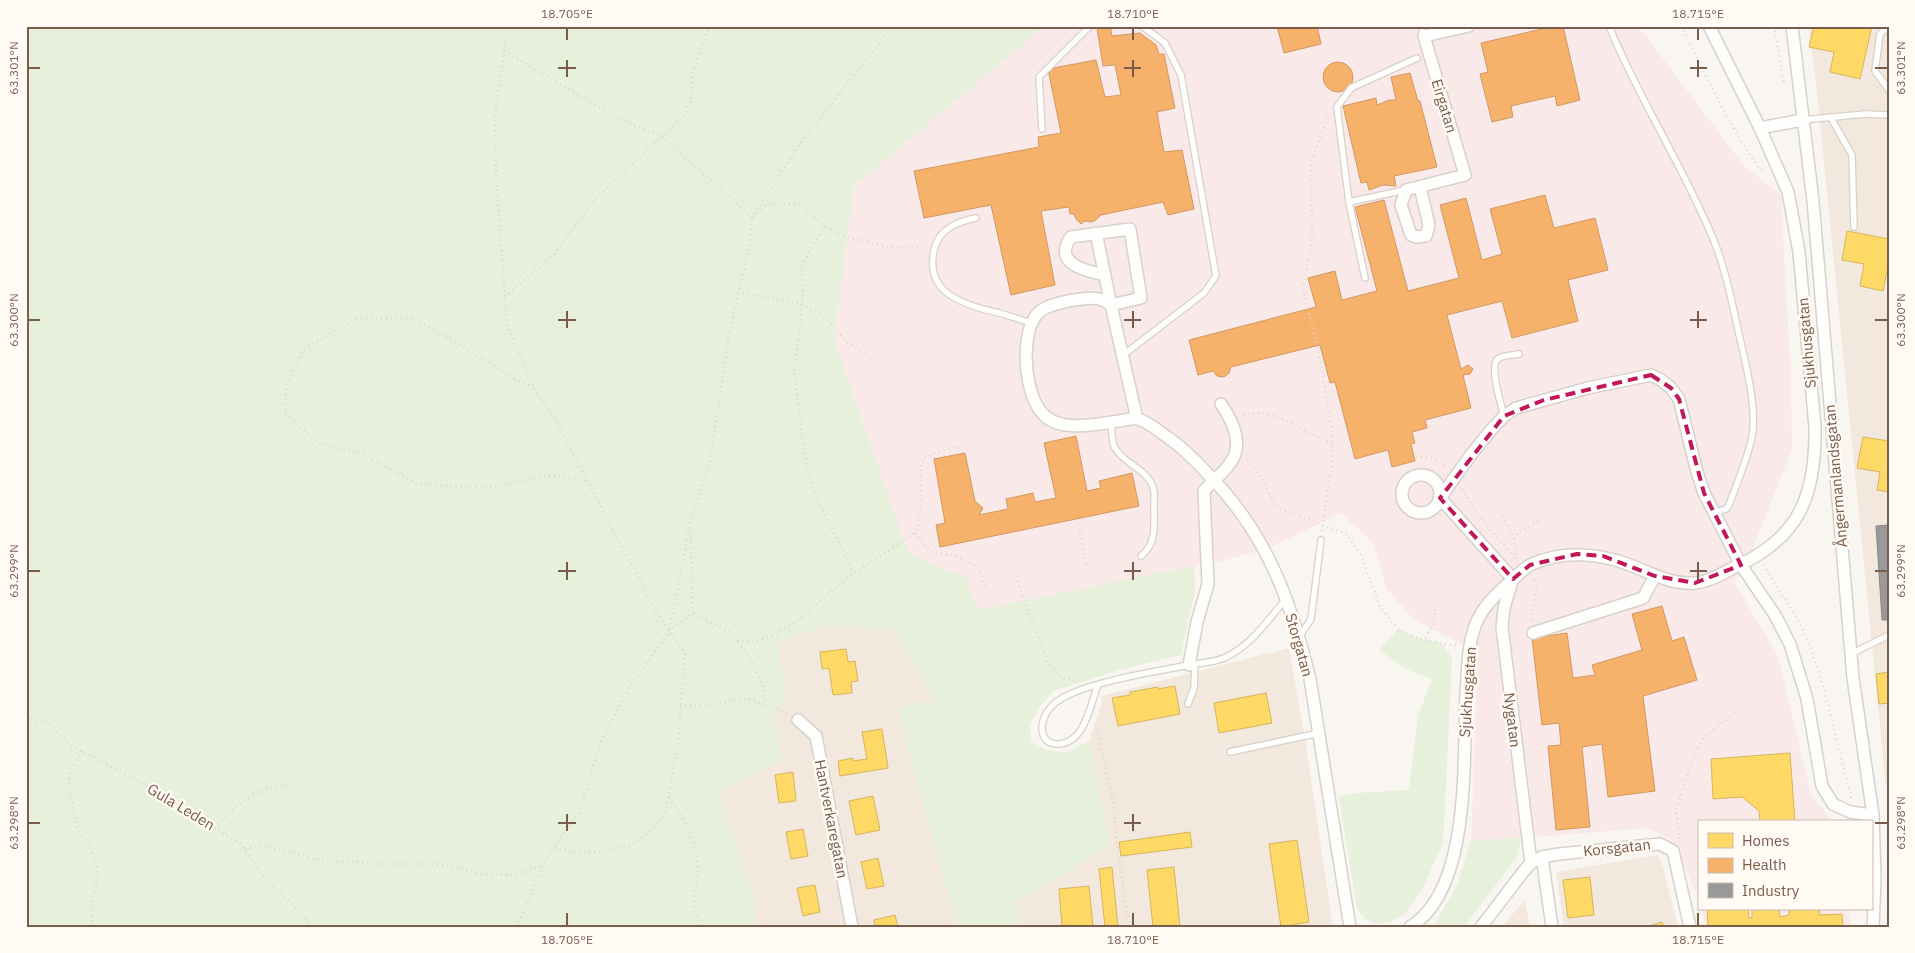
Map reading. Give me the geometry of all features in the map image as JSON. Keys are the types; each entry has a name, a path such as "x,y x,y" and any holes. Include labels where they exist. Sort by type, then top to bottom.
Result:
{"street":[{"name":"Eirgatan","path":"1406,190 1465,175 1422,31 1469,26"},
{"path":"1709,26 1760,128 1802,120"},
{"name":"Ångermanlandsgatan","path":"1792,26 1813,200 1852,654 1873,815 1875,879 1873,927"},
{"name":"Sjukhusgatan","path":"1410,927 1426,914 1440,892 1456,850 1463,784 1470,648 1483,610 1502,589 1530,565 1558,556 1577,554 1603,556 1631,565 1655,576 1673,581 1695,583 1741,565 1777,542 1793,524 1803,506 1812,479 1815,427 1799,252 1788,192 1760,128"},
{"path":"1406,190 1401,204 1411,235 1417,238 1426,236 1429,225 1420,187"},
{"path":"1105,275 1076,267 1066,254 1067,243 1071,237 1130,229 1141,298 1111,305"},
{"path":"1096,233 1137,419 1067,425 1052,422 1039,410 1031,391 1026,347 1032,323 1040,311 1050,305 1093,298 1107,301 1111,305"},
{"path":"1513,579 1440,498 1470,456 1504,416 1516,408 1630,378 1651,374 1655,376 1671,388 1678,399 1696,472 1704,493 1741,565 1775,615 1790,644 1808,699 1822,786 1833,804 1850,812 1873,815"},
{"path":"1192,665 1197,622 1208,584 1204,491 1232,461 1236,448 1236,435 1231,419 1221,404"},
{"name":"Storgatan","path":"1137,419 1183,448 1214,480 1240,509 1278,575 1310,679 1350,927"},
{"path":"1533,633 1643,598 1655,576"},
{"name":"Nygatan","path":"1513,579 1504,608 1502,628 1531,863"},
{"name":"Hantverkaregatan","path":"798,720 816,736 852,927"},
{"name":"Korsgatan","path":"1531,863 1559,854 1660,844 1673,851 1675,860"},
{"path":"1542,858 1552,927"},
{"path":"1675,860 1690,927"},
{"path":"1482,927 1531,863"}],"lane":[{"path":"1042,129 1039,77 1090,26"},
{"path":"1122,356 1204,292 1216,276 1181,75 1165,43 1142,26"},
{"path":"1609,26 1626,66 1701,210 1715,243 1728,287 1745,361 1749,382 1752,436 1729,505 1726,509 1714,513"},
{"path":"1889,30 1885,29 1880,34 1875,70 1889,90"},
{"path":"1365,278 1349,202 1337,107 1351,88 1417,58"},
{"path":"1802,120 1865,114 1889,115"},
{"path":"1831,118 1852,155 1854,227"},
{"path":"1349,202 1406,190"},
{"path":"976,218 951,226 943,231 936,241 933,267 936,278 945,293 964,305 1032,323"},
{"path":"1504,416 1494,372 1494,363 1498,358 1519,354"},
{"path":"1111,422 1112,439 1115,448 1122,458 1144,474 1153,487 1154,530 1148,551 1141,556"},
{"path":"1298,637 1311,619 1321,540"},
{"path":"1098,684 1087,718 1078,734 1066,743 1054,744 1047,741 1043,734 1042,726 1045,716 1056,701 1098,684 1221,660 1244,647 1286,599"},
{"path":"1852,654 1889,635"},
{"path":"1188,704 1194,688 1192,665"},
{"path":"1230,752 1319,733"}],"path":[{"path":"508,26 495,114 496,175 506,326 534,388 559,426 654,608 685,653 678,744 665,815 650,831 630,845 601,852 580,853 555,847"},
{"path":"505,297 554,254 594,200 684,116 691,102 692,74 705,36 711,26"},
{"path":"670,630 690,522 710,463 729,334 749,248 752,217 799,145 893,26"},
{"path":"1681,26 1743,146 1760,169 1779,172"},
{"path":"1774,26 1784,85"},
{"path":"504,51 621,120 661,136 752,217"},
{"path":"1321,540 1332,464 1332,431 1320,359 1303,287 1312,243 1311,162 1328,118 1337,107"},
{"path":"752,217 770,203 799,204 825,226 840,235 888,247 925,249 936,241"},
{"path":"825,226 802,264 802,304 794,368 808,472 819,504 854,573"},
{"path":"738,292 802,304 827,319 847,342 865,353"},
{"path":"534,388 511,377 464,347 412,318 358,318 304,349 286,387 286,413 319,443 361,454 418,484 488,488 545,475 587,481"},
{"path":"1231,419 1250,413 1273,415 1293,423 1322,440 1332,443"},
{"path":"737,640 747,642 768,637 786,628 805,616 819,601 854,573 915,533 920,523 920,471 923,458 950,448 963,447"},
{"path":"1416,456 1432,458 1447,467 1478,514 1516,559"},
{"path":"1503,516 1514,538"},
{"path":"690,522 693,613"},
{"path":"1078,524 1087,567"},
{"path":"915,533 931,552 957,556 979,568 986,587"},
{"path":"1017,581 1048,663 1062,678 1098,684"},
{"path":"1435,609 1434,623 1424,640 1470,648"},
{"path":"517,927 542,866 579,812 601,742 630,686 670,630 693,613"},
{"path":"693,613 732,633 752,662 764,688 763,696 768,704"},
{"path":"680,706 752,699 762,704 768,704 798,720"},
{"path":"1675,860 1680,833 1676,810 1694,755 1704,737 1738,711"},
{"name":"Gula Leden","path":"26,718 50,724 71,746 128,775 242,844 261,874 312,927"},
{"path":"1087,718 1095,721 1110,786 1129,927"},
{"path":"82,751 69,774 70,795 78,831 87,841 97,864 97,881 91,906 92,927"},
{"path":"214,828 234,806 250,796 270,787 291,785"},
{"path":"669,798 677,808 694,847 699,871 693,904 702,927"},
{"path":"244,849 264,845 306,858 329,862 435,864 456,867 479,874 514,875 542,866"}],"highlighted area":[{"path":"1651,375 1671,388 1679,399 1704,493 1741,565 1695,583 1655,576 1603,556 1577,554 1530,565 1513,579 1440,498 1504,416 1544,400"}],"shaded area":[{"path":"1045,26 1638,26 1746,168 1781,194 1791,380 1792,449 1742,575 1733,581 1778,656 1811,794 1832,820 1698,820 1698,897 1673,841 1647,828 1471,840 1478,650 1469,648 1413,619 1386,588 1374,544 1341,513 1267,549 1213,563 977,610 965,576 944,570 908,554 834,339 854,186"},
{"path":"1808,26 1889,26 1889,801 1885,777 1817,90"},
{"path":"826,627 895,629 936,701 898,708 957,927 756,927 754,898 718,791 782,761 774,716 785,697 778,641"},
{"path":"1289,648 1305,739 1333,927 1021,927 1014,903 1110,846 1089,741 1101,706 1102,696"},
{"path":"1658,855 1663,867 1678,927 1564,927 1556,872"},
{"path":"1525,900 1530,927 1501,927"},
{"path":"1701,910 1849,910 1851,927 1706,927"}],"green space":[{"path":"26,26 1045,26 854,186 834,339 908,553 944,570 965,576 978,610 1194,566 1195,590 1181,655 1119,670 1054,691 1040,706 1030,724 1031,741 1045,750 1066,753 1089,741 1110,846 1015,902 1021,927 957,927 897,707 935,700 895,629 826,627 778,641 785,697 774,716 782,761 718,791 754,898 756,927 26,927"},
{"path":"1398,629 1414,637 1443,644 1452,659 1443,843 1422,889 1405,914 1389,922 1376,924 1364,918 1357,908 1339,797 1355,793 1409,790 1418,716 1432,679 1408,670 1379,650"},
{"path":"1521,838 1517,857 1464,927 1433,927 1457,886 1471,840"}],"building: Homes":[{"path":"1814,26 1872,26 1860,79 1830,72 1834,52 1809,47"},
{"path":"1847,231 1889,239 1889,261 1883,291 1860,286 1864,264 1842,260"},
{"path":"1863,437 1889,441 1889,492 1877,490 1880,472 1857,468"},
{"path":"846,649 848,662 855,661 858,681 851,682 852,693 833,695 829,668 822,669 820,652"},
{"path":"1889,672 1889,703 1879,704 1876,674"},
{"path":"1175,686 1180,714 1118,726 1112,698 1130,695 1130,692"},
{"path":"1266,693 1272,723 1219,733 1214,703"},
{"path":"882,729 888,768 840,776 838,761 853,758 853,761 867,759 862,732"},
{"path":"1790,753 1795,820 1760,820 1759,811 1742,797 1713,799 1711,759"},
{"path":"793,772 796,801 779,803 775,775"},
{"path":"873,796 880,830 856,835 849,801"},
{"path":"803,829 808,856 791,859 786,832"},
{"path":"1190,832 1192,847 1121,856 1119,842"},
{"path":"1297,840 1309,922 1281,927 1269,844"},
{"path":"878,858 884,886 867,889 861,862"},
{"path":"1112,867 1118,927 1105,927 1099,869"},
{"path":"1174,867 1180,927 1153,927 1147,870"},
{"path":"1590,877 1594,915 1568,918 1563,880"},
{"path":"815,885 820,912 803,916 797,888"},
{"path":"1089,886 1093,927 1062,927 1059,889"},
{"path":"1707,910 1748,910 1749,918 1752,918 1752,910 1779,910 1780,917 1789,915 1789,910 1819,910 1820,915 1842,914 1843,927 1708,927"},
{"path":"895,915 898,927 875,927 874,920"},
{"path":"1662,922 1664,927 1646,927"}],"building: Health":[{"path":"1110,26 1112,36 1140,33 1156,45 1159,54 1164,54 1175,108 1157,112 1164,152 1182,150 1194,209 1168,215 1163,202 1101,215 1096,220 1091,222 1085,221 1081,224 1074,214 1070,214 1069,207 1041,211 1055,285 1011,295 991,205 924,218 914,171 1039,147 1038,137 1061,133 1048,69 1096,60 1105,97 1121,95 1115,65 1103,66 1097,28"},
{"path":"1277,26 1317,26 1321,44 1284,53"},
{"path":"1555,26 1563,26 1580,100 1557,106 1555,96 1511,106 1513,117 1492,122 1480,74 1488,72 1481,43"},
{"path":"1338,62 1349,66 1353,77 1349,88 1338,92 1327,88 1323,77 1327,66"},
{"path":"1410,73 1418,101 1420,101 1437,167 1394,176 1396,186 1383,185 1369,190 1367,182 1361,183 1343,106 1376,98 1377,105 1389,100 1396,100 1391,77"},
{"path":"1545,195 1554,228 1595,218 1608,270 1568,280 1578,321 1512,338 1502,301 1447,315 1461,369 1468,365 1473,369 1470,374 1463,375 1471,408 1425,420 1427,428 1412,432 1415,443 1411,444 1415,461 1392,467 1388,450 1355,459 1335,382 1330,383 1320,345 1231,367 1229,373 1224,377 1217,376 1213,371 1198,375 1189,340 1316,307 1308,278 1335,271 1342,300 1377,291 1355,207 1384,200 1408,291 1459,278 1440,205 1466,198 1482,260 1502,254 1490,209"},
{"path":"1076,436 1087,491 1101,488 1099,481 1132,473 1139,506 940,547 936,525 945,523 934,459 965,453 975,501 983,508 979,515 1008,509 1006,499 1033,493 1035,502 1056,498 1044,443"},
{"path":"1662,606 1672,641 1684,637 1697,680 1643,696 1655,791 1608,797 1602,744 1582,747 1590,827 1556,830 1548,746 1561,745 1559,723 1542,725 1532,638 1567,633 1573,678 1595,675 1592,665 1642,650 1632,614"}],"building: Industry":[{"path":"1889,525 1889,620 1882,620 1876,526"}]}
